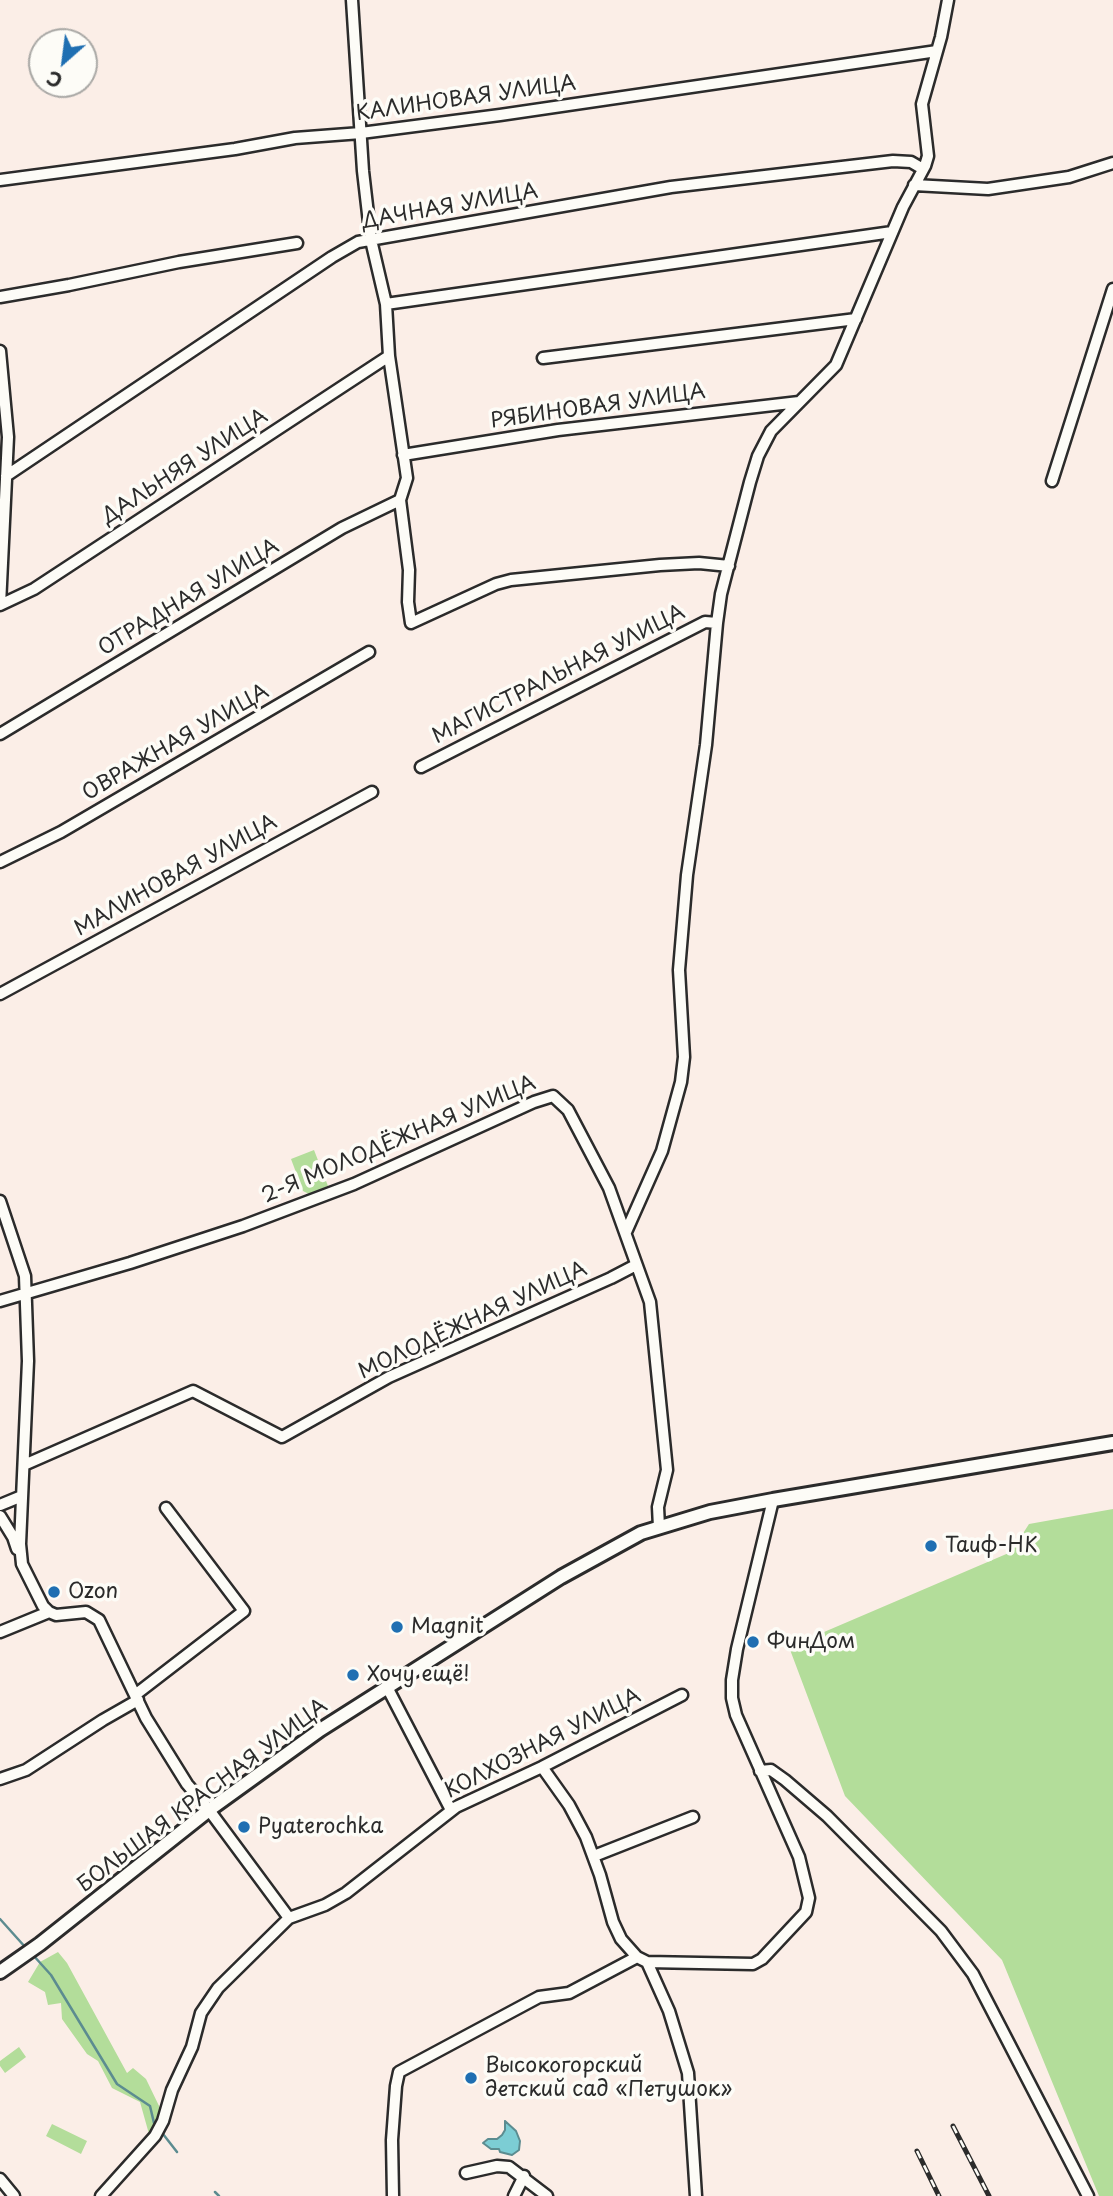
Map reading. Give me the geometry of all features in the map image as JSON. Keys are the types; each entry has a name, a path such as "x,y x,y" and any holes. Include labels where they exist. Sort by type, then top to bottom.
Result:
{"main road":[{"name":"БОЛЬШАЯ КРАСНАЯ УЛИЦА","path":"0,1972 40,1944 209,1810 320,1730 617,1544 659,1527 710,1512 1113,1443"}],"street":[{"path":"352,0 360,133 371,240 386,304 389,356 407,478 400,500 409,570 408,602 411,623 496,584 511,580 660,565 699,563 729,566"},
{"path":"626,1232 662,1151 681,1082 684,1057 680,940 706,745 717,623 729,566 758,456 771,431 836,365 892,232 923,169 928,156 922,104 948,0"},
{"name":"КАЛИНОВАЯ УЛИЦА","path":"0,180 235,149 295,138 360,133 937,51"},
{"name":"ДАЧНАЯ УЛИЦА","path":"6,476 358,242 671,187 893,161 911,162 923,169"},
{"path":"914,186 988,189 1069,177 1113,163"},
{"path":"386,304 892,232"},
{"path":"0,297 178,262 297,243"},
{"path":"1052,481 1113,289"},
{"path":"542,358 856,319"},
{"path":"0,351 7,415 0,605"},
{"name":"ДАЛЬНЯЯ УЛИЦА","path":"0,605 34,589 389,356"},
{"name":"РЯБИНОВАЯ УЛИЦА","path":"403,455 558,430 799,401"},
{"name":"ОТРАДНАЯ УЛИЦА","path":"0,734 342,528 400,500"},
{"name":"МАГИСТРАЛЬНАЯ УЛИЦА","path":"421,767 705,622 717,623"},
{"name":"ОВРАЖНАЯ УЛИЦА","path":"0,862 61,832 369,652"},
{"name":"МАЛИНОВАЯ УЛИЦА","path":"0,995 372,792"},
{"name":"2-Я МОЛОДЁЖНАЯ УЛИЦА","path":"0,1301 243,1226 354,1184 534,1101 553,1096 568,1110 590,1148 626,1232 650,1302 667,1469 658,1507 659,1527"},
{"path":"0,1201 25,1276 28,1361 20,1544 22,1564"},
{"name":"МОЛОДЁЖНАЯ УЛИЦА","path":"24,1465 193,1391 282,1437 389,1377 636,1265"},
{"path":"0,1505 22,1496"},
{"path":"542,1767 569,1805 594,1856 612,1922 621,1939 637,1957 647,1962 753,1964 762,1959 806,1912 809,1898 799,1857 736,1715 732,1699 737,1649 773,1500"},
{"path":"0,1779 26,1770 103,1720 244,1611 166,1508"},
{"path":"0,1516 13,1537 22,1564 43,1606 56,1615 86,1612 99,1620 136,1697 187,1784 289,1918"},
{"path":"0,1632 49,1612"},
{"path":"387,1687 451,1810"},
{"name":"КОЛХОЗНАЯ УЛИЦА","path":"101,2196 155,2136 192,2047 196,2024 218,1988 289,1918 325,1905 346,1893 451,1810 682,1695"},
{"path":"760,1771 771,1770 827,1816 941,1931 973,1974 1088,2196"},
{"path":"594,1856 693,1817"},
{"path":"393,2196 392,2140 399,2071 539,1997 569,1993 637,1957"},
{"path":"647,1962 669,2011 688,2073 696,2196"},
{"path":"466,2173 509,2166 547,2196"},
{"path":"514,2196 524,2176"},
{"path":"0,2179 14,2196"}],"green space":[{"path":"314,1150 328,1186 309,1194 303,1191 291,1159"},
{"path":"1113,1509 1113,2196 1099,2196 1002,1960 845,1796 789,1647 1011,1552 1029,1524"},
{"path":"58,1952 67,1963 127,2073 133,2068 146,2079 161,2110 158,2122 149,2134 140,2102 112,2088 98,2061 87,2054 62,2019 61,2003 48,2005 45,1992 28,1982 40,1962"},
{"path":"19,2047 26,2057 5,2073 0,2061"},
{"path":"52,2124 87,2141 81,2154 46,2136"}],"water":[{"path":"505,2121 516,2131 520,2141 519,2150 512,2155 500,2152 499,2149 491,2149 483,2143 502,2135"}],"waterway":[{"path":"0,1919 26,1948"},
{"path":"33,1955 51,1975 117,2084 150,2106 154,2123"},
{"path":"163,2134 177,2152"},
{"path":"215,2192 219,2196"}],"railway":[{"path":"953,2126 989,2196"},
{"path":"917,2151 939,2196"}],"place":[{"name":"Таиф-НК","path":"931,1546"},
{"name":"Ozon","path":"54,1592"},
{"name":"Magnit","path":"397,1627"},
{"name":"ФинДом","path":"753,1642"},
{"name":"Хочу ещё!","path":"353,1675"},
{"name":"Pyaterochka","path":"244,1827"},
{"name":"Высокогорский детский сад «Петушок»","path":"471,2078"}]}
